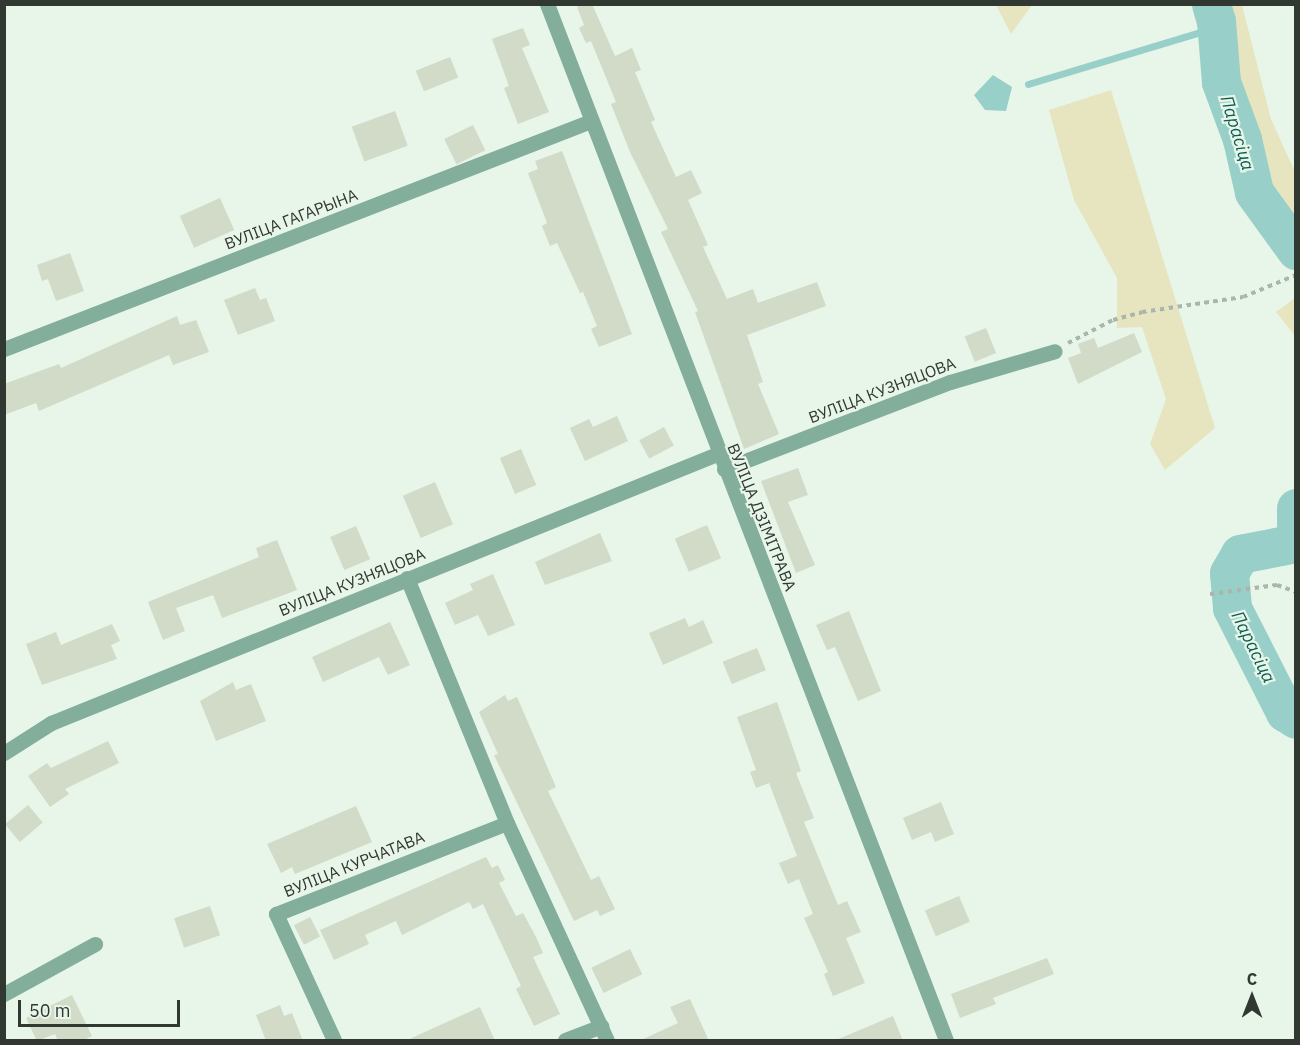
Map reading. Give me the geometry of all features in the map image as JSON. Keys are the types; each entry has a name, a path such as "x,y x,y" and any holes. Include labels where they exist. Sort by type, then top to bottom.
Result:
{"street":[{"name":"ВУЛІЦА ДЗІМІТРАВА","path":"547,4 717,454 946,1041"},
{"name":"ВУЛІЦА ГАГАРЫНА","path":"4,349 591,121"},
{"name":"ВУЛІЦА КУЗНЯЦОВА","path":"724,470 950,382 1055,351"},
{"name":"ВУЛІЦА КУЗНЯЦОВА","path":"4,753 51,723 717,454"},
{"path":"407,578 507,823 607,1041"},
{"name":"ВУЛІЦА КУРЧАТАВА","path":"334,1041 276,914 507,823"},
{"path":"4,994 95,944"},
{"path":"565,1041 601,1026"}],"path":[{"path":"1055,351 1113,320 1142,312 1243,297 1296,275"},
{"path":"1210,594 1277,585 1296,592"}],"shaded area":[{"path":"996,5 1032,5 1011,34"},
{"path":"1222,5 1242,5 1271,119 1295,172 1295,226 1265,190 1236,87"},
{"path":"1111,90 1215,428 1165,470 1150,444 1166,399 1142,327 1117,328 1117,278 1074,200 1049,110"},
{"path":"1295,298 1295,336 1276,312"}],"water":[{"path":"993,75 1012,87 1006,111 985,110 974,95"}],"building":[{"path":"592,4 615,56 632,48 641,70 635,72 655,120 651,122 676,177 691,170 702,193 688,200 708,245 703,247 727,299 753,289 758,303 817,282 826,306 747,335 763,382 758,384 779,434 744,449 695,312 698,311 661,232 668,229 630,152 611,104 616,102 591,41 586,43 579,28 584,25 577,7"},
{"path":"523,28 530,45 522,48 549,112 518,124 504,88 509,86 492,39"},
{"path":"450,57 458,77 424,91 416,71"},
{"path":"395,111 408,146 364,162 352,127"},
{"path":"473,125 485,150 457,164 444,139"},
{"path":"562,151 632,334 599,347 591,329 597,326 583,292 580,293 557,243 550,246 542,226 547,223 528,173 538,169 535,161"},
{"path":"220,198 234,230 194,248 180,216"},
{"path":"70,253 84,291 56,301 48,279 42,281 37,265"},
{"path":"255,288 260,300 266,298 275,321 238,335 224,300"},
{"path":"177,316 180,325 196,320 209,352 173,365 169,355 39,411 36,403 4,415 4,384 59,364 61,368"},
{"path":"986,328 996,353 975,362 965,337"},
{"path":"1134,333 1142,352 1078,384 1068,358 1081,353 1078,344 1094,338 1098,348"},
{"path":"617,416 628,441 585,461 570,428 589,419 593,427"},
{"path":"664,427 674,446 649,459 639,440"},
{"path":"521,449 536,485 515,494 500,458"},
{"path":"798,468 808,495 788,502 815,565 796,573 761,481"},
{"path":"435,482 453,524 421,538 403,496"},
{"path":"707,525 721,558 689,572 675,539"},
{"path":"356,526 370,559 344,570 330,537"},
{"path":"600,533 612,561 545,585 535,562"},
{"path":"277,540 297,590 222,618 213,595 176,608 185,631 163,640 148,602 259,557 256,548"},
{"path":"493,574 515,625 488,636 478,615 455,625 445,603 473,590 470,584"},
{"path":"849,611 881,691 858,701 835,647 827,650 816,625"},
{"path":"685,618 689,627 703,620 713,643 663,665 649,633"},
{"path":"390,622 410,665 388,675 379,657 323,682 312,657"},
{"path":"112,624 120,641 111,645 117,659 42,685 26,644 56,632 61,645"},
{"path":"757,648 766,670 732,684 723,662"},
{"path":"233,682 236,690 251,684 266,721 216,741 200,701"},
{"path":"505,695 508,701 517,697 556,787 548,791 591,880 599,876 615,909 600,916 597,910 574,921 494,755 498,754 479,712"},
{"path":"777,702 801,771 796,773 814,818 804,822 838,905 847,901 861,932 846,938 865,983 833,996 824,974 828,972 804,918 813,914 799,879 788,884 779,863 797,856 769,783 756,788 750,772 756,770 737,717"},
{"path":"108,741 119,763 65,789 69,794 50,807 28,776 47,763 51,768"},
{"path":"941,802 954,834 935,842 931,832 912,840 903,818"},
{"path":"28,805 43,823 20,842 5,824"},
{"path":"356,806 372,842 295,874 292,867 281,873 267,844"},
{"path":"486,857 492,868 498,865 505,880 499,883 516,916 523,913 536,937 543,953 533,957 560,1014 534,1026 516,989 521,986 483,904 473,909 469,902 402,935 396,921 365,935 369,944 334,960 320,930"},
{"path":"959,896 970,922 936,936 925,910"},
{"path":"210,906 220,935 184,948 174,918"},
{"path":"310,917 320,937 304,945 294,925"},
{"path":"630,949 642,974 604,993 591,968"},
{"path":"1047,958 1054,974 993,998 996,1004 960,1018 951,994"},
{"path":"72,995 92,1036 82,1041 58,1041 55,1034 37,1041 26,1018"},
{"path":"690,999 709,1041 639,1041 678,1023 670,1007"},
{"path":"280,1005 284,1016 292,1013 303,1041 266,1041 256,1015"},
{"path":"480,1007 495,1041 405,1041"},
{"path":"893,1016 903,1041 836,1041 836,1040"}],"waterway":[{"name":"Парасіца","path":"1211,4 1216,21 1221,82 1242,139 1254,192 1296,250"},
{"path":"1028,84 1217,27"},
{"name":"Парасіца","path":"1296,508 1296,526"},
{"name":"Парасіца","path":"1296,543 1240,554 1229,573 1232,608 1285,712 1296,719"}]}
